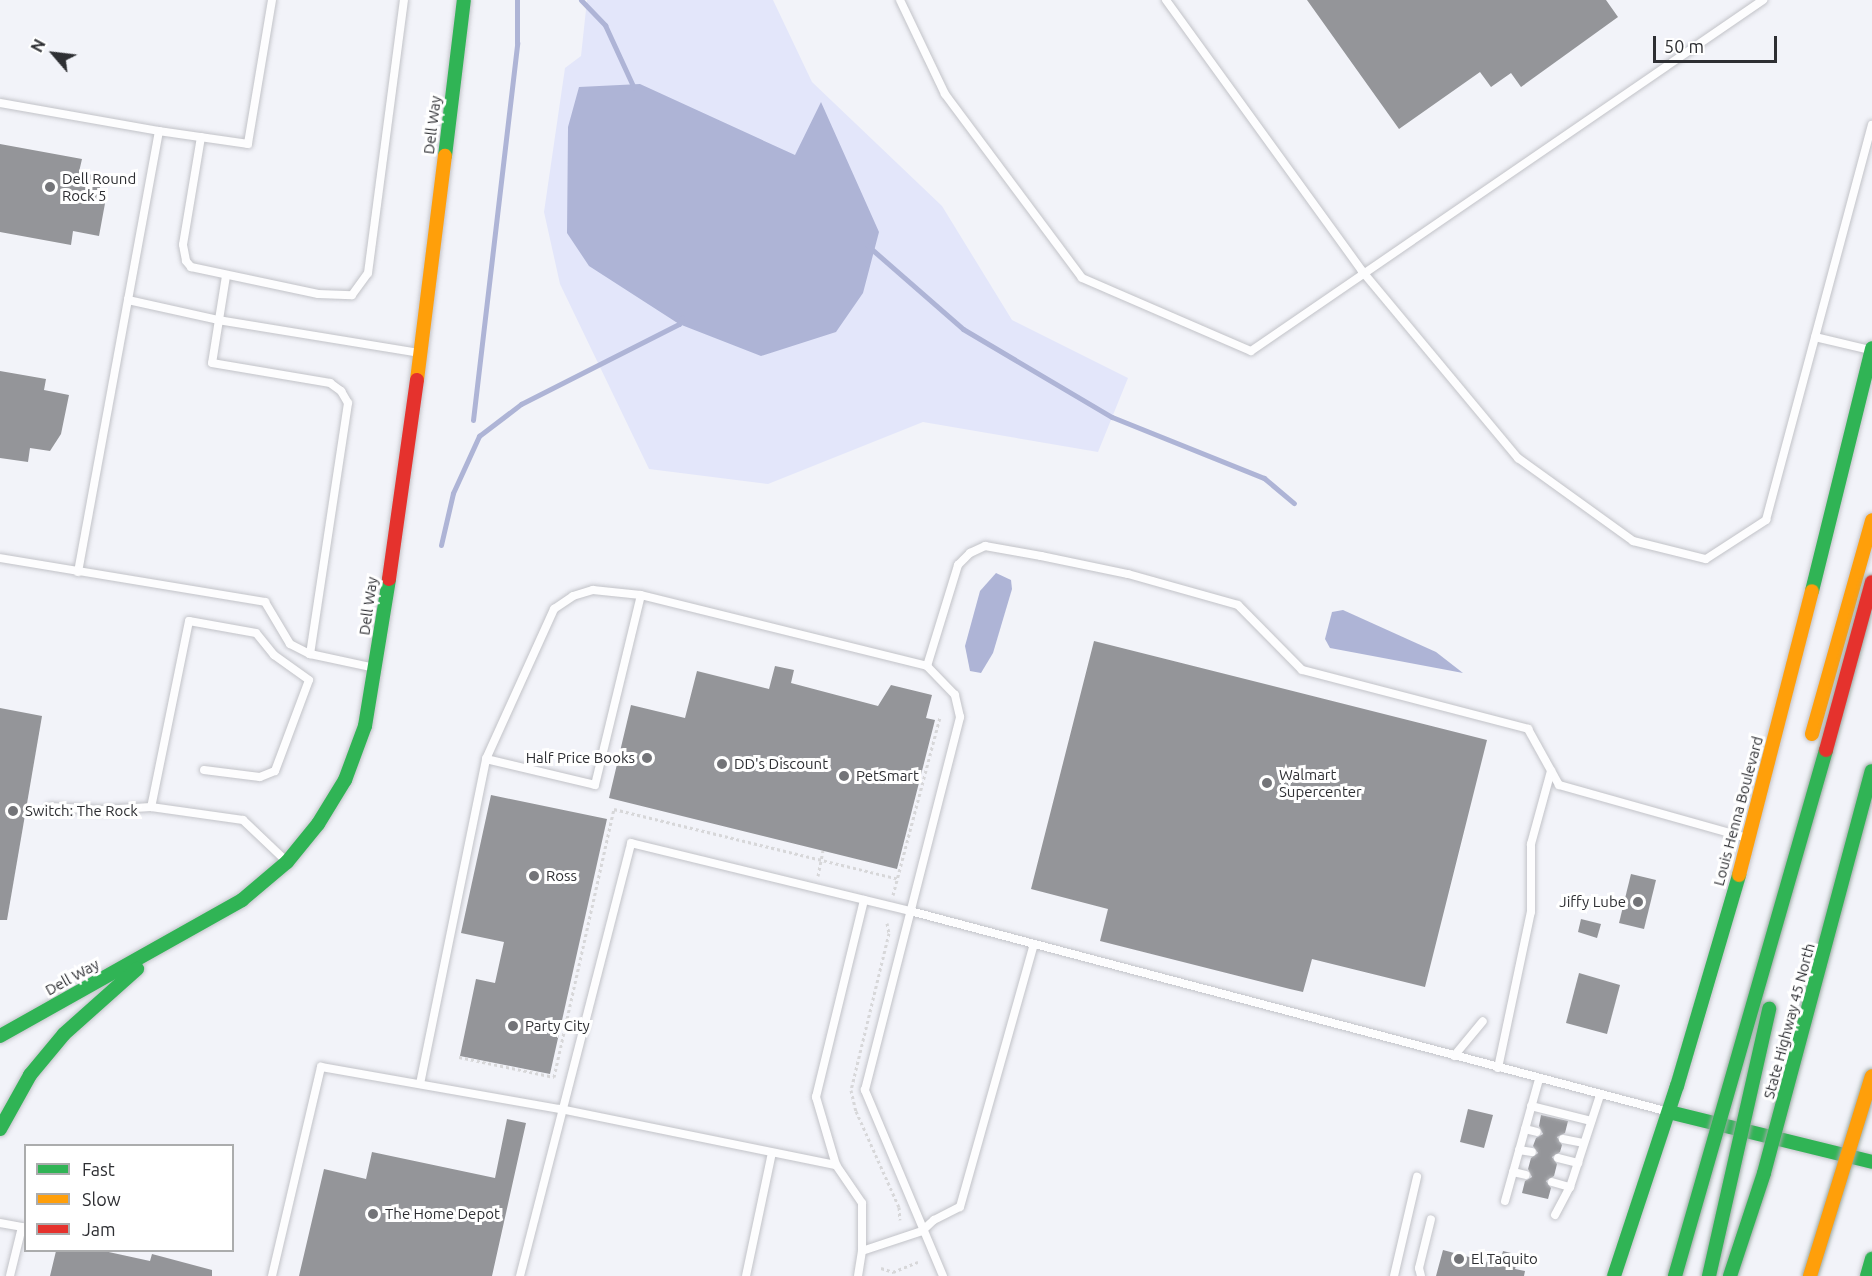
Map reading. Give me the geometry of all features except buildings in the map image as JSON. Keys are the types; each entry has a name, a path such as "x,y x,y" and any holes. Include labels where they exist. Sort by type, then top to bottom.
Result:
{"main road":[{"name":"Dell Way","path":"0,1036 242,900 287,862 318,824 345,780 365,726 376,668 421,353 464,0"},
{"name":"Louis Henna Boulevard","path":"1614,1276 1669,1112 1750,839 1872,349"},
{"path":"1709,1276 1774,985 1811,745 1872,520"},
{"path":"1675,1276 1782,911 1872,582"},
{"name":"State Highway 45 North","path":"1730,1276 1774,1140 1872,771"},
{"path":"0,1129 30,1075 64,1034 168,942"},
{"path":"1810,1276 1872,1076"},
{"path":"1669,1112 1872,1162"},
{"path":"1867,1276 1872,1259"}],"lane":[{"path":"0,103 248,144 272,0"},
{"path":"201,137 183,253 186,261 198,271 342,298 352,295 365,282 404,0"},
{"path":"900,0 945,94 1082,278 1251,351 1362,270 1763,0"},
{"path":"1166,0 1362,270 1518,458 1633,541 1706,560 1766,520 1872,125"},
{"path":"78,572 159,131"},
{"path":"226,276 212,363 330,383 341,391 348,403 310,654"},
{"path":"128,300 219,320 421,353"},
{"path":"1815,337 1872,349"},
{"path":"927,666 958,565 970,553 985,546 1128,574 1238,605 1302,670 1528,729 1560,785 1750,839"},
{"path":"0,558 265,602 290,644 310,654 376,668"},
{"path":"420,1084 486,759 554,609 573,596 593,590 641,595 927,666 955,695 960,717 865,1090 922,1231 943,1276"},
{"path":"486,759 595,785 641,595"},
{"path":"151,807 189,621 256,633 274,655 309,680 275,771 260,777 204,770"},
{"path":"1498,1068 1531,912 1528,878 1531,844 1551,771"},
{"path":"50,807 103,810 151,807 243,820 287,862"},
{"path":"520,1276 560,1109 631,843 910,911 1669,1112"},
{"path":"858,1276 862,1251 862,1203 836,1165 816,1097 864,900"},
{"path":"862,1251 922,1231 934,1220 960,1207 1034,944"},
{"path":"1454,1056 1484,1021"},
{"path":"272,1276 321,1068 560,1109 836,1165"},
{"path":"1505,1201 1539,1079"},
{"path":"1555,1215 1570,1187 1600,1095"},
{"path":"1531,1106 1591,1122"},
{"path":"1525,1129 1537,1132"},
{"path":"1563,1138 1583,1143"},
{"path":"1519,1149 1532,1152"},
{"path":"746,1276 772,1153"},
{"path":"1558,1158 1578,1163"},
{"path":"1513,1172 1526,1175"},
{"path":"1394,1276 1418,1176"},
{"path":"1552,1182 1570,1187"},
{"path":"1421,1276 1419,1268 1431,1219"},
{"path":"0,1223 22,1227 10,1276"}],"path":[{"path":"893,895 940,717"},
{"path":"459,1057 554,1077 614,808 898,879"},
{"path":"818,876 823,850"},
{"path":"881,1268 893,1272 918,1262"}],"shaded area":[{"path":"587,0 773,0 812,82 942,206 1012,320 1128,378 1098,452 923,422 768,484 649,469 560,284 544,212 565,68 581,56"}],"water":[{"path":"640,84 795,155 821,102 879,232 863,293 836,332 761,356 679,324 589,266 567,233 568,127 579,87"},
{"path":"996,573 1011,580 1012,589 993,653 981,673 970,671 965,646 980,591"},
{"path":"1343,610 1436,652 1463,673 1330,648 1325,639 1332,612"}],"waterway":[{"path":"473,420 517,43 517,0"},
{"path":"581,0 605,25 634,88"},
{"path":"868,246 963,329 1112,417 1264,478 1294,503"},
{"path":"441,545 453,493 479,436 521,404 679,324 682,318"}],"traffic: fast":[{"path":"445,156 464,0"},
{"path":"1812,591 1872,348"},
{"path":"0,1036 242,900 287,862 318,824 345,780 365,726 389,579"},
{"path":"1675,1276 1826,750"},
{"path":"1730,1276 1764,1173 1872,771"},
{"path":"1614,1276 1677,1086 1739,875"},
{"path":"0,1129 30,1075 64,1034 137,969"},
{"path":"1709,1276 1769,1009"},
{"path":"1669,1112 1872,1162"},
{"path":"1867,1276 1872,1259"}],"traffic: slow":[{"path":"417,380 445,156"},
{"path":"1812,734 1872,520"},
{"path":"1739,875 1812,591"},
{"path":"1810,1276 1872,1076"}],"traffic: jam":[{"path":"389,579 417,380"},
{"path":"1826,750 1872,582"}],"place":[{"name":"Dell Round Rock 5","path":"50,187"},
{"name":"Half Price Books","path":"647,758"},
{"name":"DD's Discount","path":"722,764"},
{"name":"PetSmart","path":"844,776"},
{"name":"Walmart Supercenter","path":"1267,783"},
{"name":"Switch: The Rock","path":"13,811"},
{"name":"Ross","path":"534,876"},
{"name":"Jiffy Lube","path":"1638,902"},
{"name":"Party City","path":"513,1026"},
{"name":"The Home Depot","path":"373,1214"},
{"name":"El Taquito","path":"1459,1259"}]}
